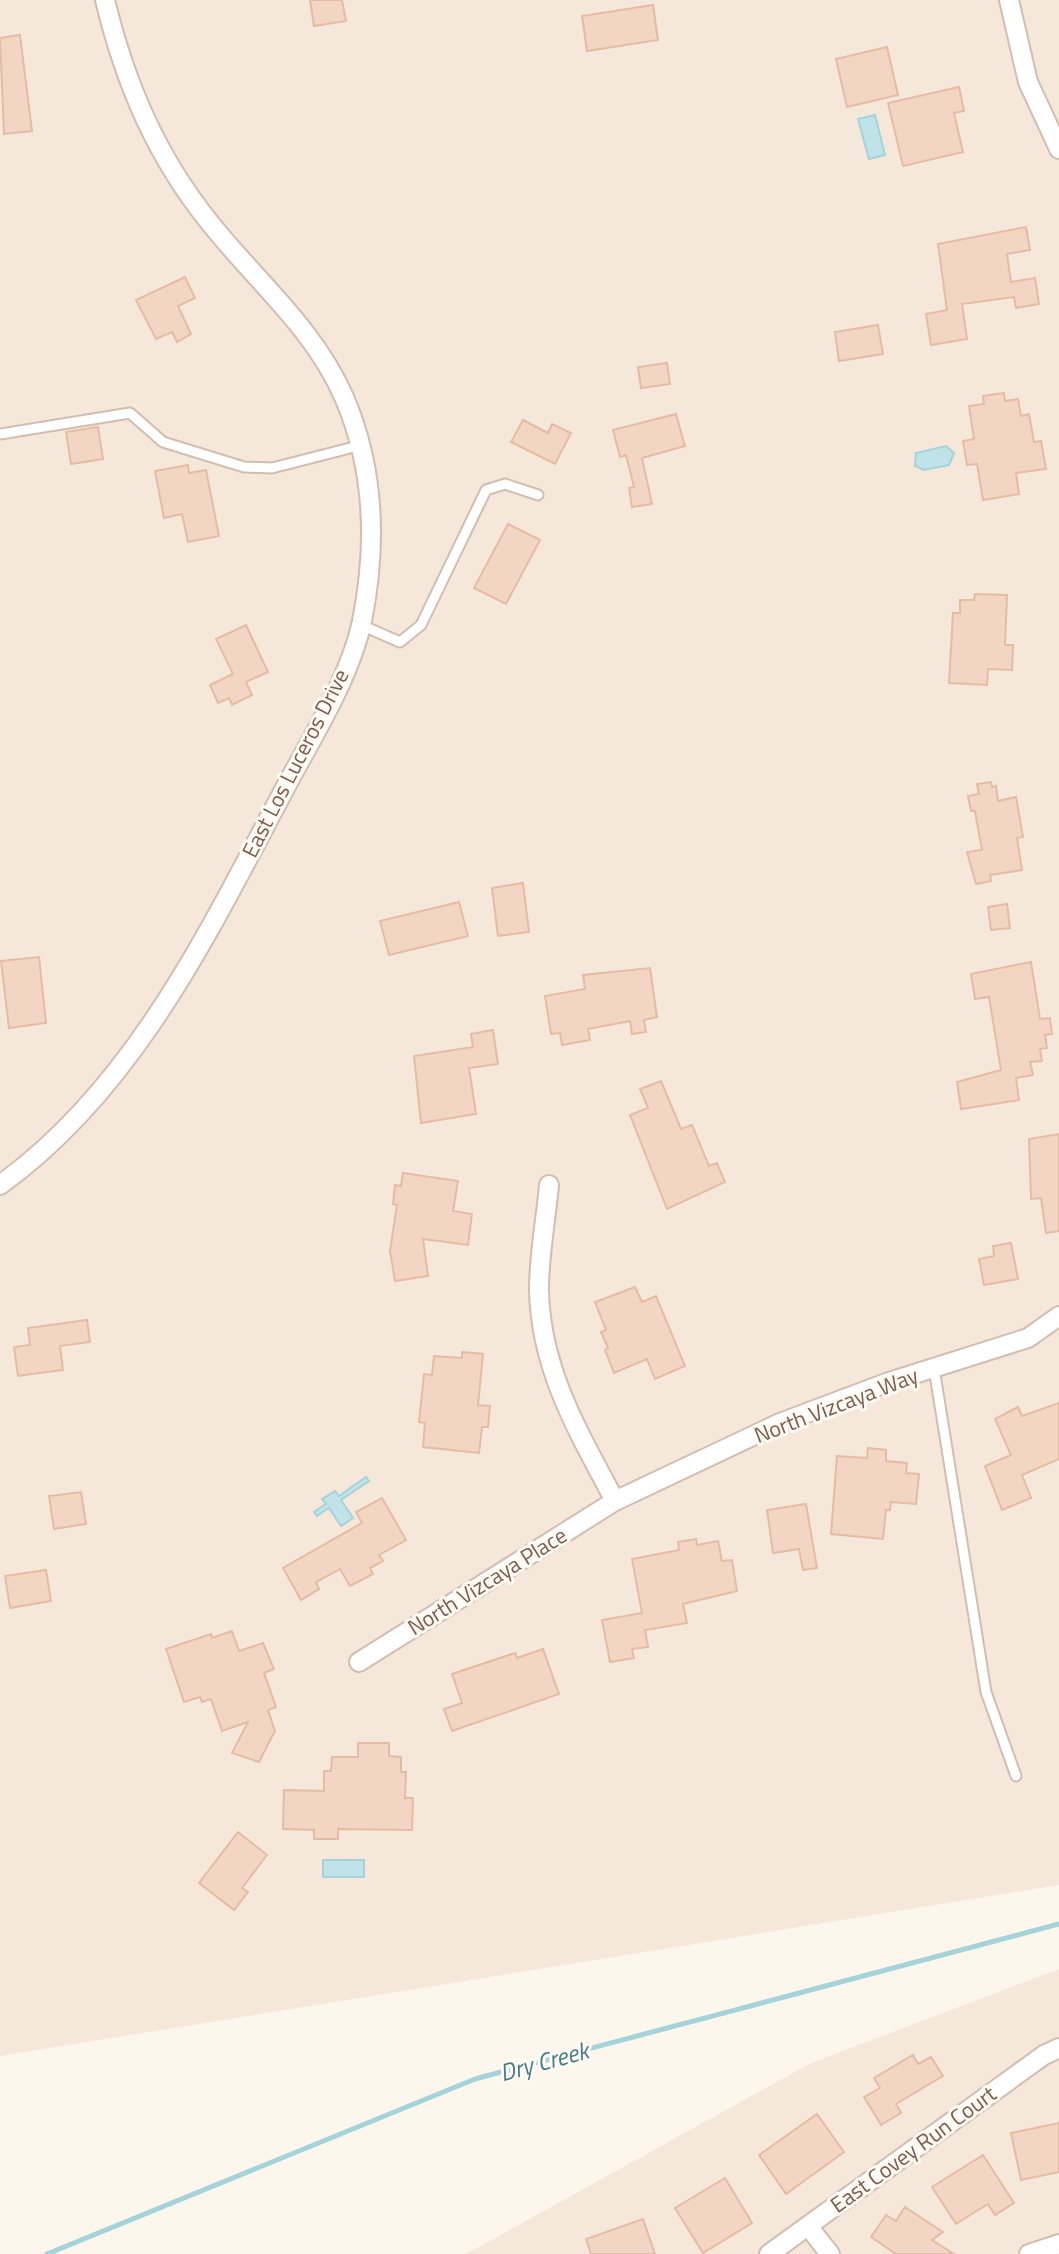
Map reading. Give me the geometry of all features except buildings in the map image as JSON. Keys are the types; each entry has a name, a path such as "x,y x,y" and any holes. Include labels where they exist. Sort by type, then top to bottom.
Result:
{"street":[{"name":"East Los Luceros Drive","path":"0,1185 74,1118 130,1053 171,995 332,700 361,625 372,553 370,495 362,445 323,355 292,312 212,225 156,143 129,85 105,0"},
{"path":"1009,0 1028,82 1059,149"},
{"path":"549,1185 539,1288 544,1341 562,1403 615,1501"},
{"name":"North Vizcaya Way","path":"615,1501 780,1423 1028,1338 1059,1316"},
{"name":"North Vizcaya Place","path":"359,1662 615,1501"},
{"name":"East Covey Run Court","path":"769,2254 1044,2055 1059,2048"},
{"path":"808,2226 830,2254"},
{"path":"1029,2254 1059,2244"}],"lane":[{"path":"0,434 130,413 163,442 244,467 272,468 362,445"},
{"path":"361,625 400,642 411,637 421,625 486,490 505,484 538,495"},
{"path":"934,1368 986,1692 1016,1776"}],"shaded area":[{"path":"0,0 1059,0 1059,1885 0,2056"},
{"path":"1059,1969 1059,2254 466,2254 811,2063"}],"water":[{"path":"875,115 885,155 869,159 858,119"},
{"path":"946,446 954,453 949,465 924,470 915,466 916,453"},
{"path":"366,1477 369,1481 341,1500 353,1518 341,1526 329,1508 317,1516 314,1512 326,1504 322,1499 335,1491 339,1496"},
{"path":"323,1860 364,1860 364,1877 323,1877"}],"waterway":[{"name":"Dry Creek","path":"47,2254 475,2079 1059,1924"}]}
